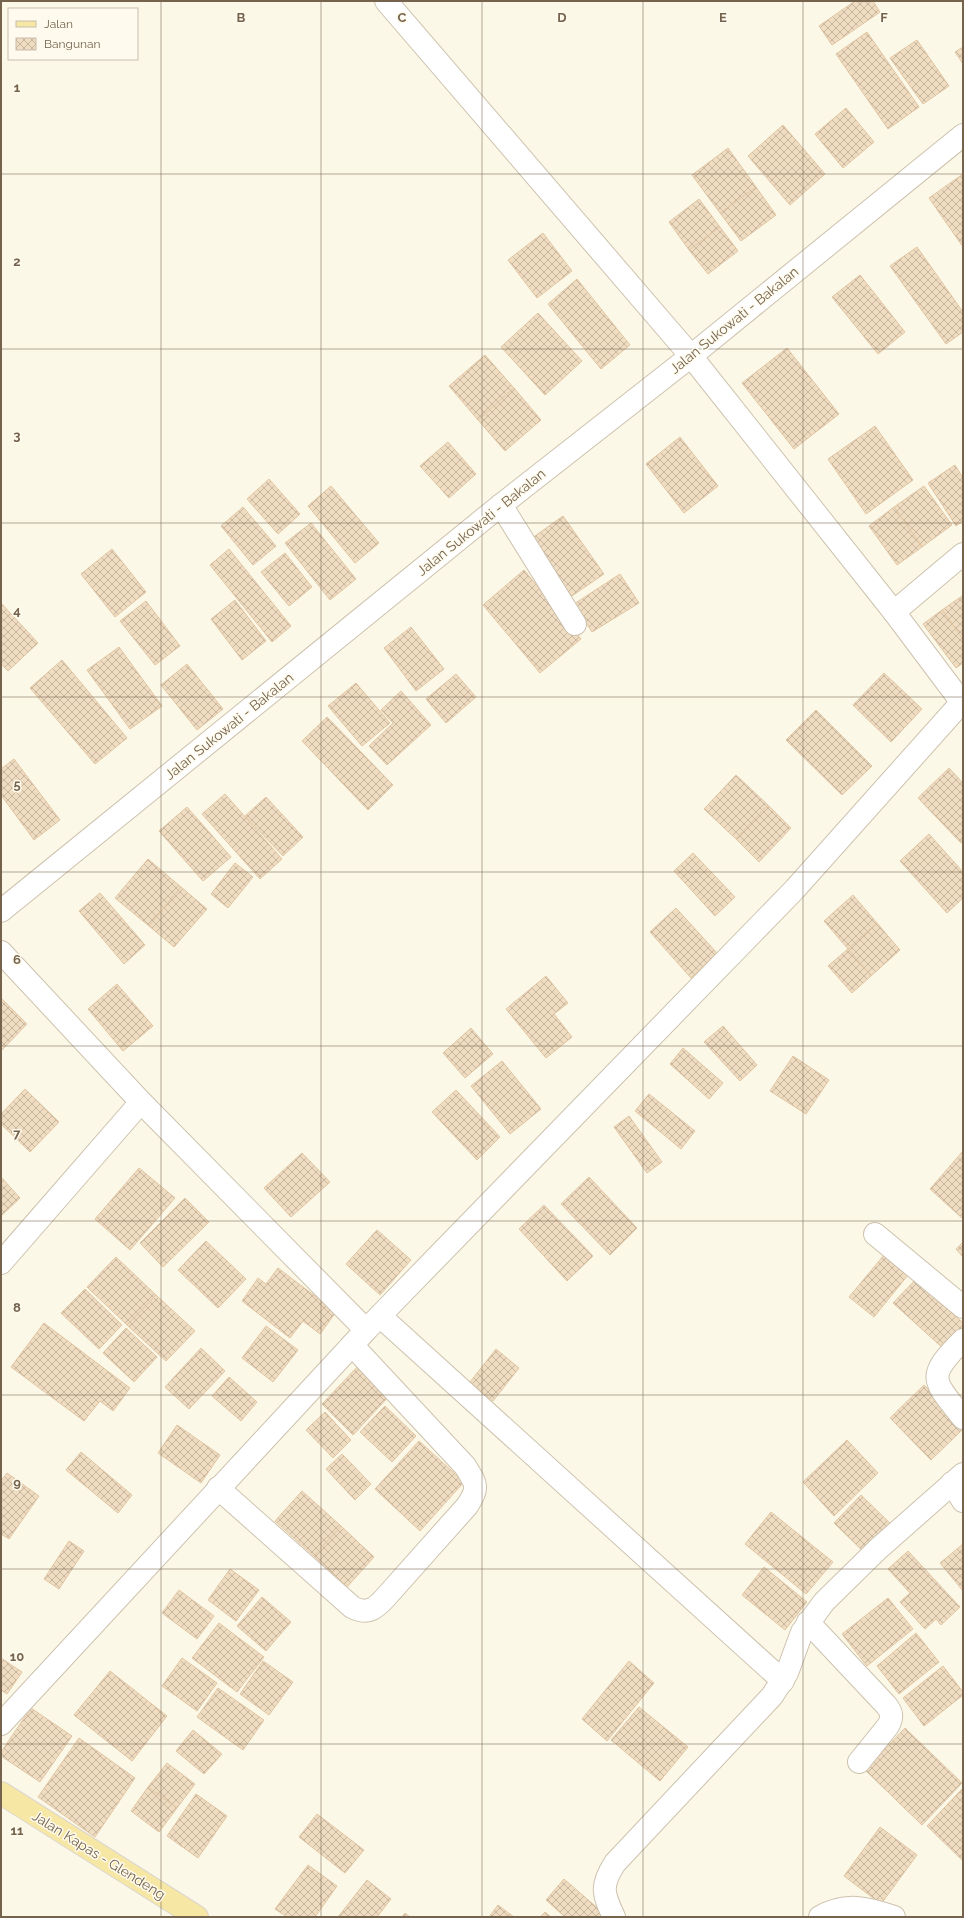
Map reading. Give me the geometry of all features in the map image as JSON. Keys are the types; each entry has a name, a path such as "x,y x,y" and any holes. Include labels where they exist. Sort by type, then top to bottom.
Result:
{"main road":[{"name":"Jalan Kapas - Glendeng","path":"1,1793 197,1917"}],"street":[{"path":"1,1724 366,1330 795,888 962,703 894,612 691,356 386,1"},
{"name":"Jalan Sukowati - Bakalan","path":"1,911 501,505 691,356 963,135"},
{"path":"501,505 574,624"},
{"path":"894,612 963,554"},
{"path":"1,952 142,1102 366,1330 783,1681"},
{"path":"1,1263 142,1102"},
{"path":"874,1234 963,1307"},
{"path":"218,1488 352,1608 363,1612 370,1611 382,1601 467,1506 474,1494 476,1485 465,1466 366,1330"},
{"path":"963,1340 943,1361 937,1375 940,1388 963,1418"},
{"path":"614,1917 605,1897 604,1884 615,1864 744,1728 783,1681 797,1642 808,1622 839,1586 959,1486"},
{"path":"808,1622 886,1705 891,1713 891,1720 888,1726 858,1762"},
{"path":"820,1917 836,1909 855,1908 876,1911 894,1917"}],"building":[{"path":"855,1 873,1 880,12 832,45 819,26"},
{"path":"867,32 919,107 888,129 836,54"},
{"path":"917,40 949,86 923,104 890,58"},
{"path":"963,47 963,64 955,52"},
{"path":"846,108 874,142 843,168 815,134"},
{"path":"783,125 825,174 790,205 748,156"},
{"path":"728,148 756,187 720,213 692,175"},
{"path":"963,174 963,247 929,198"},
{"path":"756,187 776,215 741,241 720,213"},
{"path":"699,199 720,227 689,250 669,222"},
{"path":"720,227 738,251 708,274 689,250"},
{"path":"543,233 572,271 537,298 508,260"},
{"path":"917,247 963,312 963,332 946,344 890,266"},
{"path":"860,275 905,332 878,354 832,297"},
{"path":"577,279 630,345 601,369 548,304"},
{"path":"538,313 582,361 545,395 501,347"},
{"path":"787,348 839,414 794,449 742,383"},
{"path":"485,355 514,388 478,420 449,386"},
{"path":"514,388 541,420 505,451 478,420"},
{"path":"875,426 913,480 866,514 828,459"},
{"path":"680,437 718,486 684,513 646,464"},
{"path":"448,442 476,474 449,498 420,466"},
{"path":"955,465 963,478 963,521 956,526 928,483"},
{"path":"269,479 300,514 278,534 247,499"},
{"path":"331,486 379,543 355,563 308,506"},
{"path":"924,486 952,525 922,547 894,507"},
{"path":"243,507 276,546 253,565 221,526"},
{"path":"894,507 922,547 897,565 869,526"},
{"path":"563,516 604,574 569,598 528,541"},
{"path":"311,523 356,579 330,600 285,543"},
{"path":"112,549 146,592 115,617 81,574"},
{"path":"229,549 291,626 272,642 210,565"},
{"path":"285,553 312,587 289,606 261,572"},
{"path":"524,570 581,639 540,673 483,605"},
{"path":"620,574 639,603 592,632 574,604"},
{"path":"962,596 963,597 963,639 942,610"},
{"path":"235,600 266,641 242,660 211,619"},
{"path":"146,601 180,646 155,665 120,621"},
{"path":"1,603 38,643 8,671 1,664"},
{"path":"942,610 963,639 963,663 956,668 923,624"},
{"path":"411,627 444,669 416,691 384,648"},
{"path":"119,647 162,706 130,729 87,670"},
{"path":"62,660 127,738 95,764 30,688"},
{"path":"187,664 223,709 197,730 161,685"},
{"path":"884,673 922,709 891,742 853,705"},
{"path":"456,674 476,697 446,723 426,699"},
{"path":"356,683 390,723 362,746 328,706"},
{"path":"401,691 431,725 387,765 369,746 393,723 381,710"},
{"path":"816,710 872,766 842,795 786,740"},
{"path":"327,717 393,785 368,810 302,741"},
{"path":"14,759 60,820 34,840 1,795 1,769"},
{"path":"949,768 963,783 963,840 961,843 918,798"},
{"path":"736,775 768,805 736,839 704,809"},
{"path":"225,794 282,859 260,879 202,814"},
{"path":"266,797 303,837 283,856 245,816"},
{"path":"768,805 791,828 759,862 736,839"},
{"path":"187,807 231,857 203,881 159,831"},
{"path":"929,834 963,872 963,898 947,913 900,861"},
{"path":"693,853 735,897 715,916 674,871"},
{"path":"148,859 181,887 149,926 115,898"},
{"path":"235,863 253,877 228,908 211,894"},
{"path":"181,887 207,909 174,947 149,926"},
{"path":"100,893 145,945 124,964 79,911"},
{"path":"853,895 877,923 848,949 824,921"},
{"path":"676,908 717,953 691,978 650,932"},
{"path":"877,923 900,950 871,976 848,949"},
{"path":"848,949 871,976 852,993 828,966"},
{"path":"546,976 568,1003 554,1014 572,1037 546,1058 506,1009"},
{"path":"117,984 153,1026 123,1051 88,1009"},
{"path":"1,998 27,1024 1,1051"},
{"path":"723,1026 757,1065 740,1081 704,1042"},
{"path":"471,1028 493,1054 465,1078 443,1053"},
{"path":"683,1048 723,1083 709,1099 670,1064"},
{"path":"793,1056 829,1080 806,1114 770,1091"},
{"path":"502,1061 541,1109 510,1134 471,1086"},
{"path":"25,1089 59,1122 30,1152 1,1124 1,1114"},
{"path":"456,1090 500,1137 477,1160 432,1112"},
{"path":"649,1094 695,1131 681,1149 635,1111"},
{"path":"629,1116 662,1162 647,1173 614,1127"},
{"path":"963,1151 963,1219 930,1189"},
{"path":"302,1153 330,1182 291,1217 264,1188"},
{"path":"139,1168 175,1198 130,1250 95,1219"},
{"path":"1,1177 20,1198 1,1216"},
{"path":"589,1177 637,1228 610,1255 561,1204"},
{"path":"185,1198 209,1222 163,1267 140,1243"},
{"path":"544,1205 593,1256 567,1281 519,1229"},
{"path":"377,1230 411,1260 380,1295 346,1264"},
{"path":"206,1241 246,1279 218,1308 178,1270"},
{"path":"963,1242 963,1257 956,1249"},
{"path":"884,1255 908,1275 874,1317 849,1297"},
{"path":"116,1257 156,1295 127,1325 87,1287"},
{"path":"278,1268 336,1312 320,1334 303,1321 290,1338 242,1301 258,1278 266,1284"},
{"path":"916,1279 963,1323 963,1333 946,1351 893,1303"},
{"path":"85,1289 122,1325 99,1349 61,1313"},
{"path":"156,1295 195,1331 166,1361 127,1325"},
{"path":"44,1323 130,1388 113,1411 100,1401 84,1421 11,1367"},
{"path":"266,1326 298,1350 273,1382 242,1358"},
{"path":"126,1328 157,1357 134,1382 103,1353"},
{"path":"201,1348 225,1371 189,1409 165,1387"},
{"path":"496,1349 519,1368 493,1401 470,1382"},
{"path":"360,1364 391,1394 353,1435 322,1404"},
{"path":"229,1377 257,1402 241,1421 212,1396"},
{"path":"924,1385 963,1426 963,1429 931,1460 890,1418"},
{"path":"385,1406 416,1436 392,1462 360,1432"},
{"path":"325,1412 351,1440 333,1458 306,1430"},
{"path":"177,1425 220,1455 201,1483 158,1453"},
{"path":"847,1440 878,1473 834,1516 803,1482"},
{"path":"419,1441 464,1482 420,1531 375,1489"},
{"path":"81,1452 132,1495 118,1513 66,1470"},
{"path":"342,1454 371,1484 355,1500 326,1469"},
{"path":"7,1473 39,1496 9,1539 1,1534 1,1481"},
{"path":"302,1491 341,1526 314,1556 275,1521"},
{"path":"861,1495 896,1529 869,1557 834,1523"},
{"path":"771,1512 833,1562 806,1594 745,1544"},
{"path":"341,1526 374,1557 347,1587 314,1556"},
{"path":"69,1541 84,1551 59,1589 44,1579"},
{"path":"963,1544 963,1591 940,1563"},
{"path":"908,1551 960,1607 941,1625 936,1619 925,1629 900,1602 910,1593 888,1569"},
{"path":"764,1567 807,1602 785,1630 742,1595"},
{"path":"230,1569 259,1590 236,1621 208,1600"},
{"path":"179,1590 214,1616 197,1639 162,1613"},
{"path":"262,1597 291,1622 266,1651 237,1626"},
{"path":"888,1598 913,1629 867,1666 842,1634"},
{"path":"219,1623 264,1657 237,1692 192,1658"},
{"path":"916,1633 939,1662 899,1694 877,1666"},
{"path":"1,1658 22,1672 7,1694 1,1690"},
{"path":"182,1658 217,1683 197,1711 162,1686"},
{"path":"263,1661 293,1682 269,1715 240,1694"},
{"path":"629,1661 654,1683 607,1741 582,1719"},
{"path":"943,1666 963,1692 963,1695 924,1726 903,1698"},
{"path":"110,1671 167,1716 132,1761 74,1715"},
{"path":"218,1688 264,1720 243,1750 197,1717"},
{"path":"639,1707 688,1747 660,1781 611,1740"},
{"path":"31,1708 72,1736 40,1782 1,1756 1,1752"},
{"path":"905,1728 962,1783 922,1825 865,1770"},
{"path":"193,1730 222,1754 204,1774 176,1751"},
{"path":"79,1738 135,1778 95,1837 38,1797"},
{"path":"167,1763 195,1784 177,1808 148,1787"},
{"path":"148,1787 177,1808 159,1832 131,1811"},
{"path":"963,1788 963,1861 927,1826"},
{"path":"196,1794 227,1816 198,1858 167,1836"},
{"path":"317,1814 364,1850 345,1873 299,1837"},
{"path":"880,1827 917,1855 881,1904 844,1876"},
{"path":"308,1865 337,1886 315,1917 287,1917 275,1909"},
{"path":"564,1879 608,1917 565,1917 546,1900"},
{"path":"367,1880 391,1899 377,1917 338,1917"},
{"path":"498,1905 514,1917 489,1917"},
{"path":"545,1912 551,1917 540,1917"},
{"path":"405,1913 410,1917 402,1917"}]}
